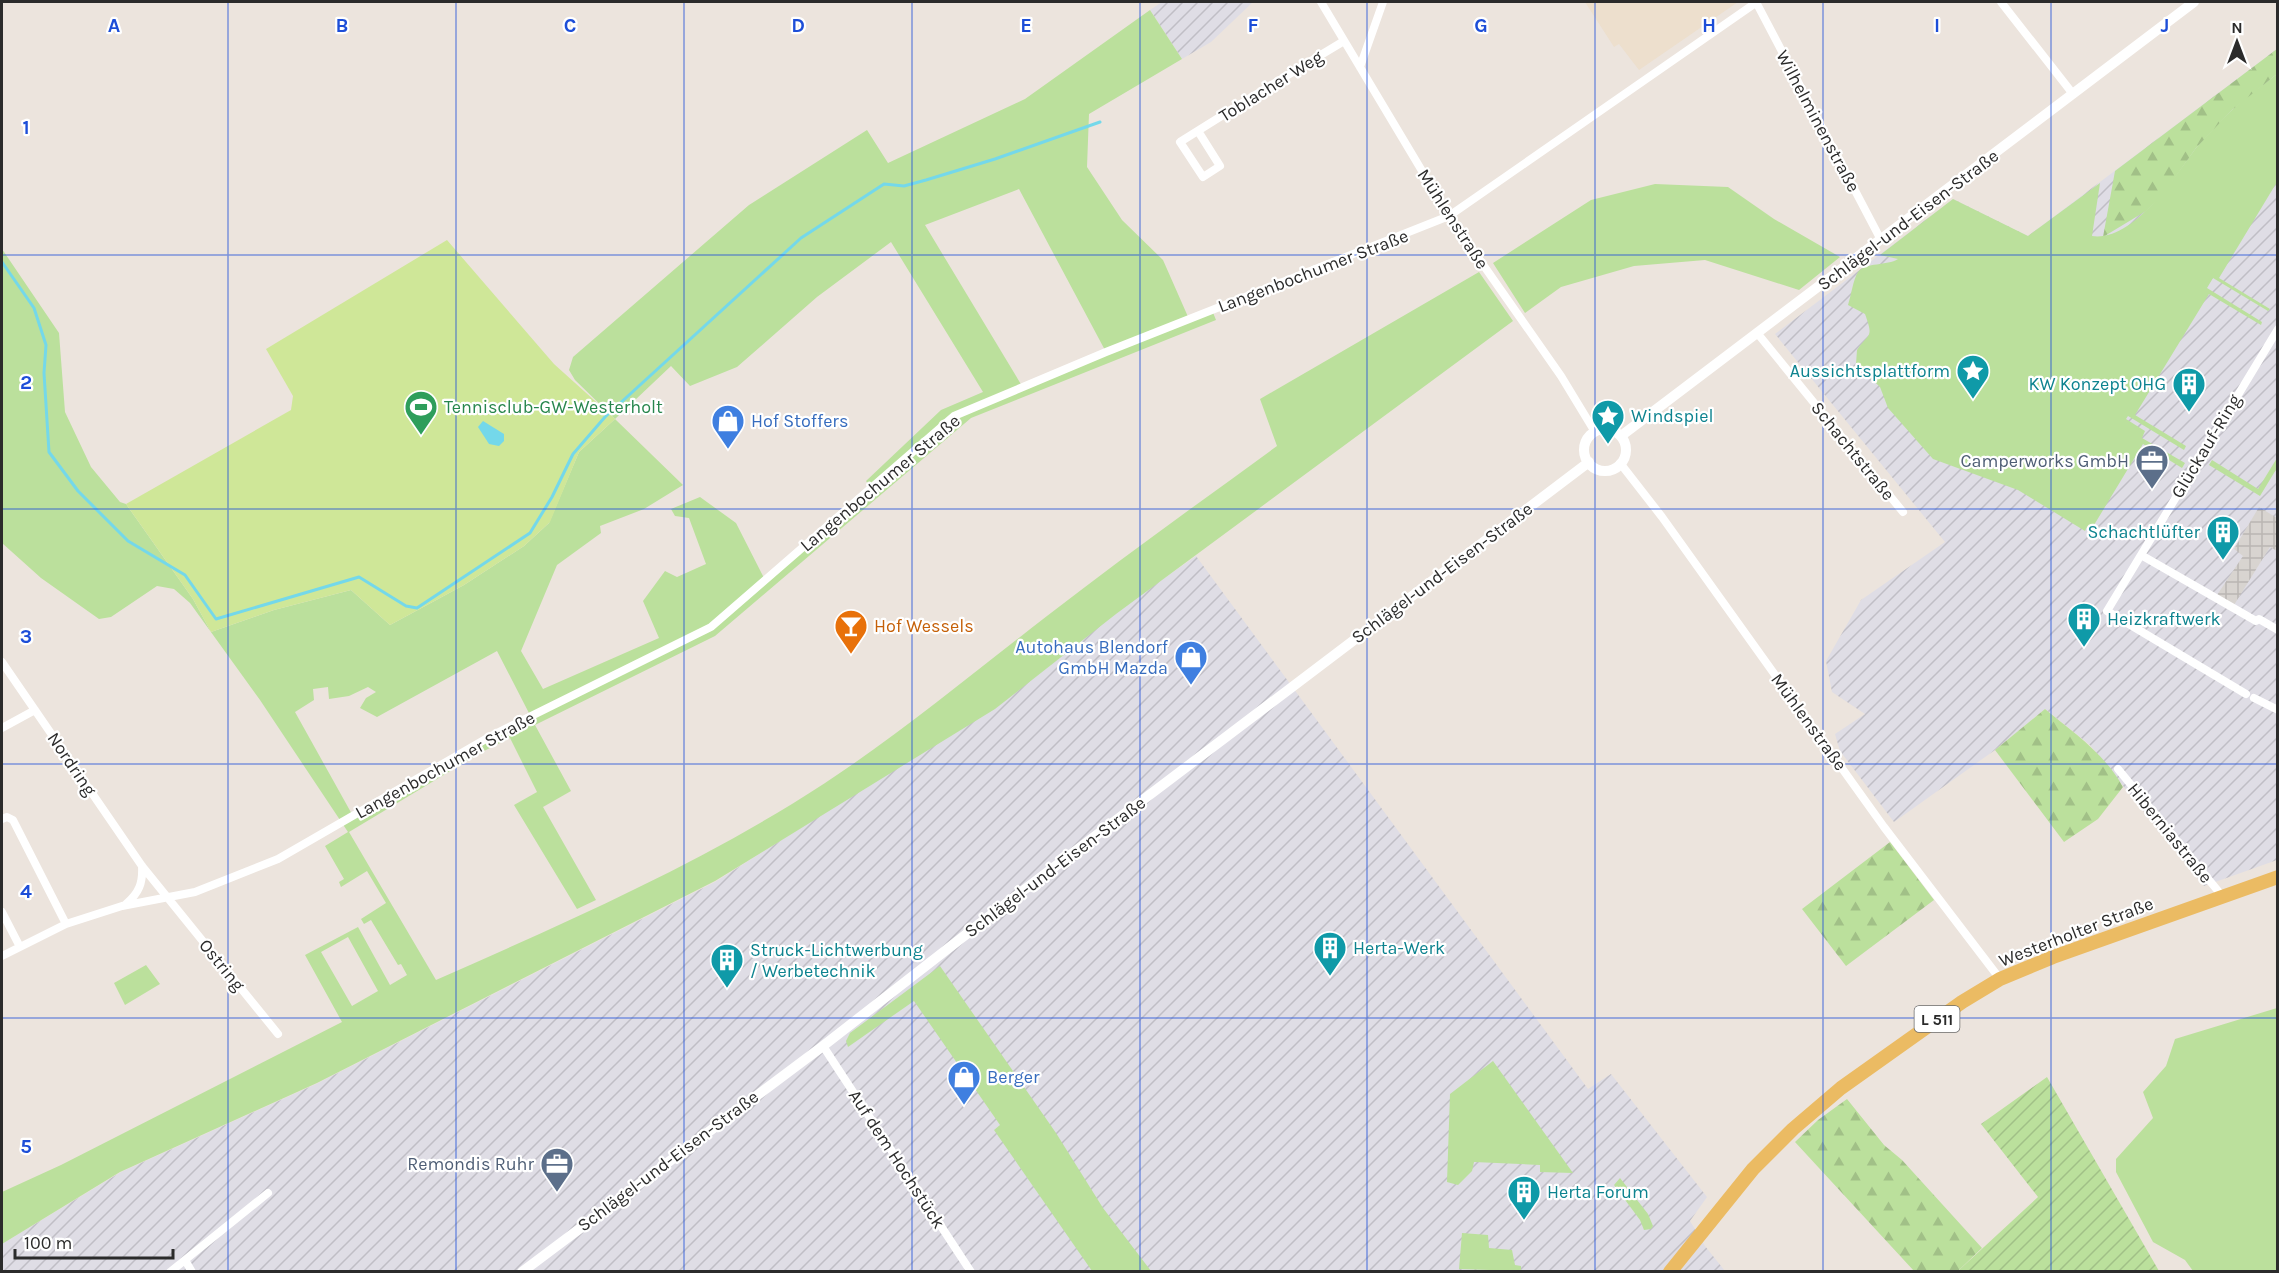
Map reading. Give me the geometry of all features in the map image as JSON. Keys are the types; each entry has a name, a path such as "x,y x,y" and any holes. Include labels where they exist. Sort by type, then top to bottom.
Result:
{"main road":[{"name":"Westerholter Straße","path":"1670,1272 1753,1169 1793,1129 1841,1088 1962,1002 2000,980 2053,957 2277,878"}],"street":[{"name":"Mühlenstraße","path":"1321,2 1449,216 1561,376 1595,432"},
{"path":"1360,68 1383,2"},
{"name":"Langenbochumer Straße","path":"2,956 66,924 122,906 195,892 278,859 491,736 711,627 954,416 1117,348 1449,216 1756,2"},
{"name":"Wilhelminenstraße","path":"1756,2 1881,240"},
{"path":"2001,2 2073,94"},
{"name":"Schlägel-und-Eisen-Straße","path":"1621,436 2193,2"},
{"name":"Toblacher Weg","path":"1198,131 1220,166 1203,177 1180,142 1344,41"},
{"name":"Glückauf-Ring","path":"2277,329 2107,611 2277,710"},
{"name":"Schachtstraße","path":"1758,334 1903,512"},
{"path":"1608,429 1621,436 1626,450 1620,463 1604,470 1588,462 1585,445 1595,432 1608,429"},
{"name":"Schlägel-und-Eisen-Straße","path":"522,1272 823,1046 991,915 1588,462"},
{"name":"Mühlenstraße","path":"1620,463 1662,517 1884,827 2000,980"},
{"path":"2141,555 2256,621 2259,619 2277,630"},
{"name":"Nordring","path":"2,662 142,866 166,897"},
{"path":"2,728 35,710"},
{"name":"Hiberniastraße","path":"2118,769 2223,897"},
{"path":"2,819 7,817 14,820 66,924"},
{"path":"122,906 139,890 142,866"},
{"name":"Ostring","path":"166,897 278,1034"},
{"path":"2,912 20,945"},
{"name":"Auf dem Hochstück","path":"823,1046 970,1272"},
{"path":"170,1272 268,1193"},
{"path":"185,1260 192,1272"}],"shaded area":[{"path":"1162,2 1253,2 1211,42 1182,59 1150,10"},
{"path":"1585,2 1738,2 1639,70 1619,44 1614,47"},
{"path":"2277,49 2277,860 2204,886 2090,745 2045,709 1995,750 1894,822 1840,751 1835,734 1865,714 1832,692 1826,661 1861,600 1945,542 1775,334 1953,199 2028,236"},
{"path":"2259,507 2277,518 2277,551 2270,547 2234,605 2217,595 2243,556 2234,549"},
{"path":"1196,556 1588,1089 1611,1074 1707,1197 1690,1221 1705,1246 1725,1271 2,1272 2,1244 121,1172 316,1084 715,882 853,795"}],"green space":[{"path":"1150,10 1182,59 1089,114 1087,167 1122,220 1163,260 1189,319 1212,310 1216,320 971,418 715,636 535,725 571,791 543,807 596,900 577,909 514,805 537,792 510,738 482,752 349,832 436,980 572,919 706,853 792,804 858,761 1104,573 1277,446 1260,399 1479,272 1513,321 1116,614 995,709 715,881 317,1083 120,1172 2,1244 2,1192 61,1165 342,1022 305,955 358,927 390,985 407,975 401,964 398,965 371,920 364,924 361,919 386,903 367,871 341,887 339,882 344,879 325,846 348,832 260,700 190,603 174,589 157,586 111,617 99,619 41,578 2,543 2,249 59,333 65,412 91,467 120,502 126,504 193,599 211,632 274,610 351,590 390,625 464,585 524,546 549,523 579,452 615,419 575,380 569,370 573,357 749,205 867,130 888,163 1025,99","holes":["1019,189 1106,352 1022,386 925,225","891,242 983,392 941,410 866,481 872,489 765,580 736,523 700,497 671,509 675,516 689,518 706,564 677,577 665,571 643,601 659,638 543,689 521,651 557,565 601,533 600,526 644,509 683,485 615,419 671,366 690,386 737,367 817,297","497,651 531,717 353,816 295,712 314,700 313,689 328,687 329,699 349,696 368,687 376,692 366,698 360,708 377,717","348,937 378,991 352,1006 321,952"]},
{"path":"2277,49 2277,74 2232,110 2196,148 2164,193 2146,211 2103,237 2115,171"},
{"path":"2277,74 2277,182 2219,278 2270,309 2268,311 2213,278 2207,288 2262,322 2261,325 2209,294 2135,415 2186,446 2184,450 2128,416 2126,419 2145,431 2142,438 2185,463 2182,468 2143,444 2091,530 2087,527 2085,531 2018,490 1933,459 1888,408 1880,387 1856,364 1857,350 1870,332 1865,314 1848,305 1858,272 1866,267 1898,259 1880,255 1953,199 2028,236 2100,183 2092,236 2108,235 2123,229 2152,205 2209,134 2242,101"},
{"path":"1655,184 1728,187 1774,219 1840,257 1799,290 1705,260 1634,266 1561,287 1525,313 1493,263 1591,200"},
{"name":"Tennisclub-GW-Westerholt","path":"447,240 554,364 615,419 579,452 550,522 524,546 464,585 390,625 351,590 274,610 211,632 193,599 126,504 291,410 293,396 266,349"},
{"path":"2277,458 2277,468 2260,496 2209,465 2212,460 2258,489"},
{"path":"2045,709 2098,754 2123,787 2098,819 2064,842 1995,750"},
{"path":"1890,842 1934,900 1846,966 1802,909"},
{"path":"146,965 160,984 125,1005 114,983"},
{"path":"940,966 1056,1133 1103,1208 1151,1271 1092,1271 994,1130 1000,1125 914,1001 848,1047 846,1041 850,1033"},
{"path":"2277,1008 2277,1271 2193,1271 2185,1260 2153,1242 2116,1172 2116,1159 2153,1118 2143,1092 2166,1066 2175,1039"},
{"path":"1493,1061 1573,1173 1540,1172 1540,1165 1474,1162 1472,1171 1458,1185 1447,1182 1450,1094"},
{"path":"2047,1077 2159,1271 1958,1271 2038,1197 1981,1124"},
{"path":"1847,1099 1884,1145 1902,1160 1982,1248 1958,1271 1914,1271 1795,1142 1818,1120"},
{"path":"1620,1178 1648,1214 1653,1226 1651,1229 1644,1230 1640,1220 1614,1185"},
{"path":"1462,1233 1488,1235 1489,1248 1512,1250 1515,1265 1521,1266 1521,1271 1459,1269"}],"water":[{"path":"483,421 504,434 504,441 499,446 489,444 478,427"}],"waterway":[{"path":"2,262 34,308 46,345 44,373 49,452 78,491 128,541 185,575 216,619 359,577 406,606 417,608 530,533 552,497 573,454 605,417 801,238 884,184 904,186 926,180 995,159 1100,122"}],"place":[{"name":"Aussichtsplattform","path":"1973,400"},
{"name":"KW Konzept OHG","path":"2189,413"},
{"name":"Tennisclub-GW-Westerholt","path":"421,436"},
{"name":"Windspiel","path":"1608,445"},
{"name":"Hof Stoffers","path":"728,450"},
{"name":"Camperworks GmbH","path":"2152,490"},
{"name":"Schachtlüfter","path":"2223,561"},
{"name":"Heizkraftwerk","path":"2084,648"},
{"name":"Hof Wessels","path":"851,655"},
{"name":"Autohaus Blendorf GmbH Mazda","path":"1191,686"},
{"name":"Herta-Werk","path":"1330,977"},
{"name":"Struck-Lichtwerbung / Werbetechnik","path":"727,989"},
{"name":"Berger","path":"964,1106"},
{"name":"Remondis Ruhr","path":"557,1193"},
{"name":"Herta Forum","path":"1524,1221"}]}
